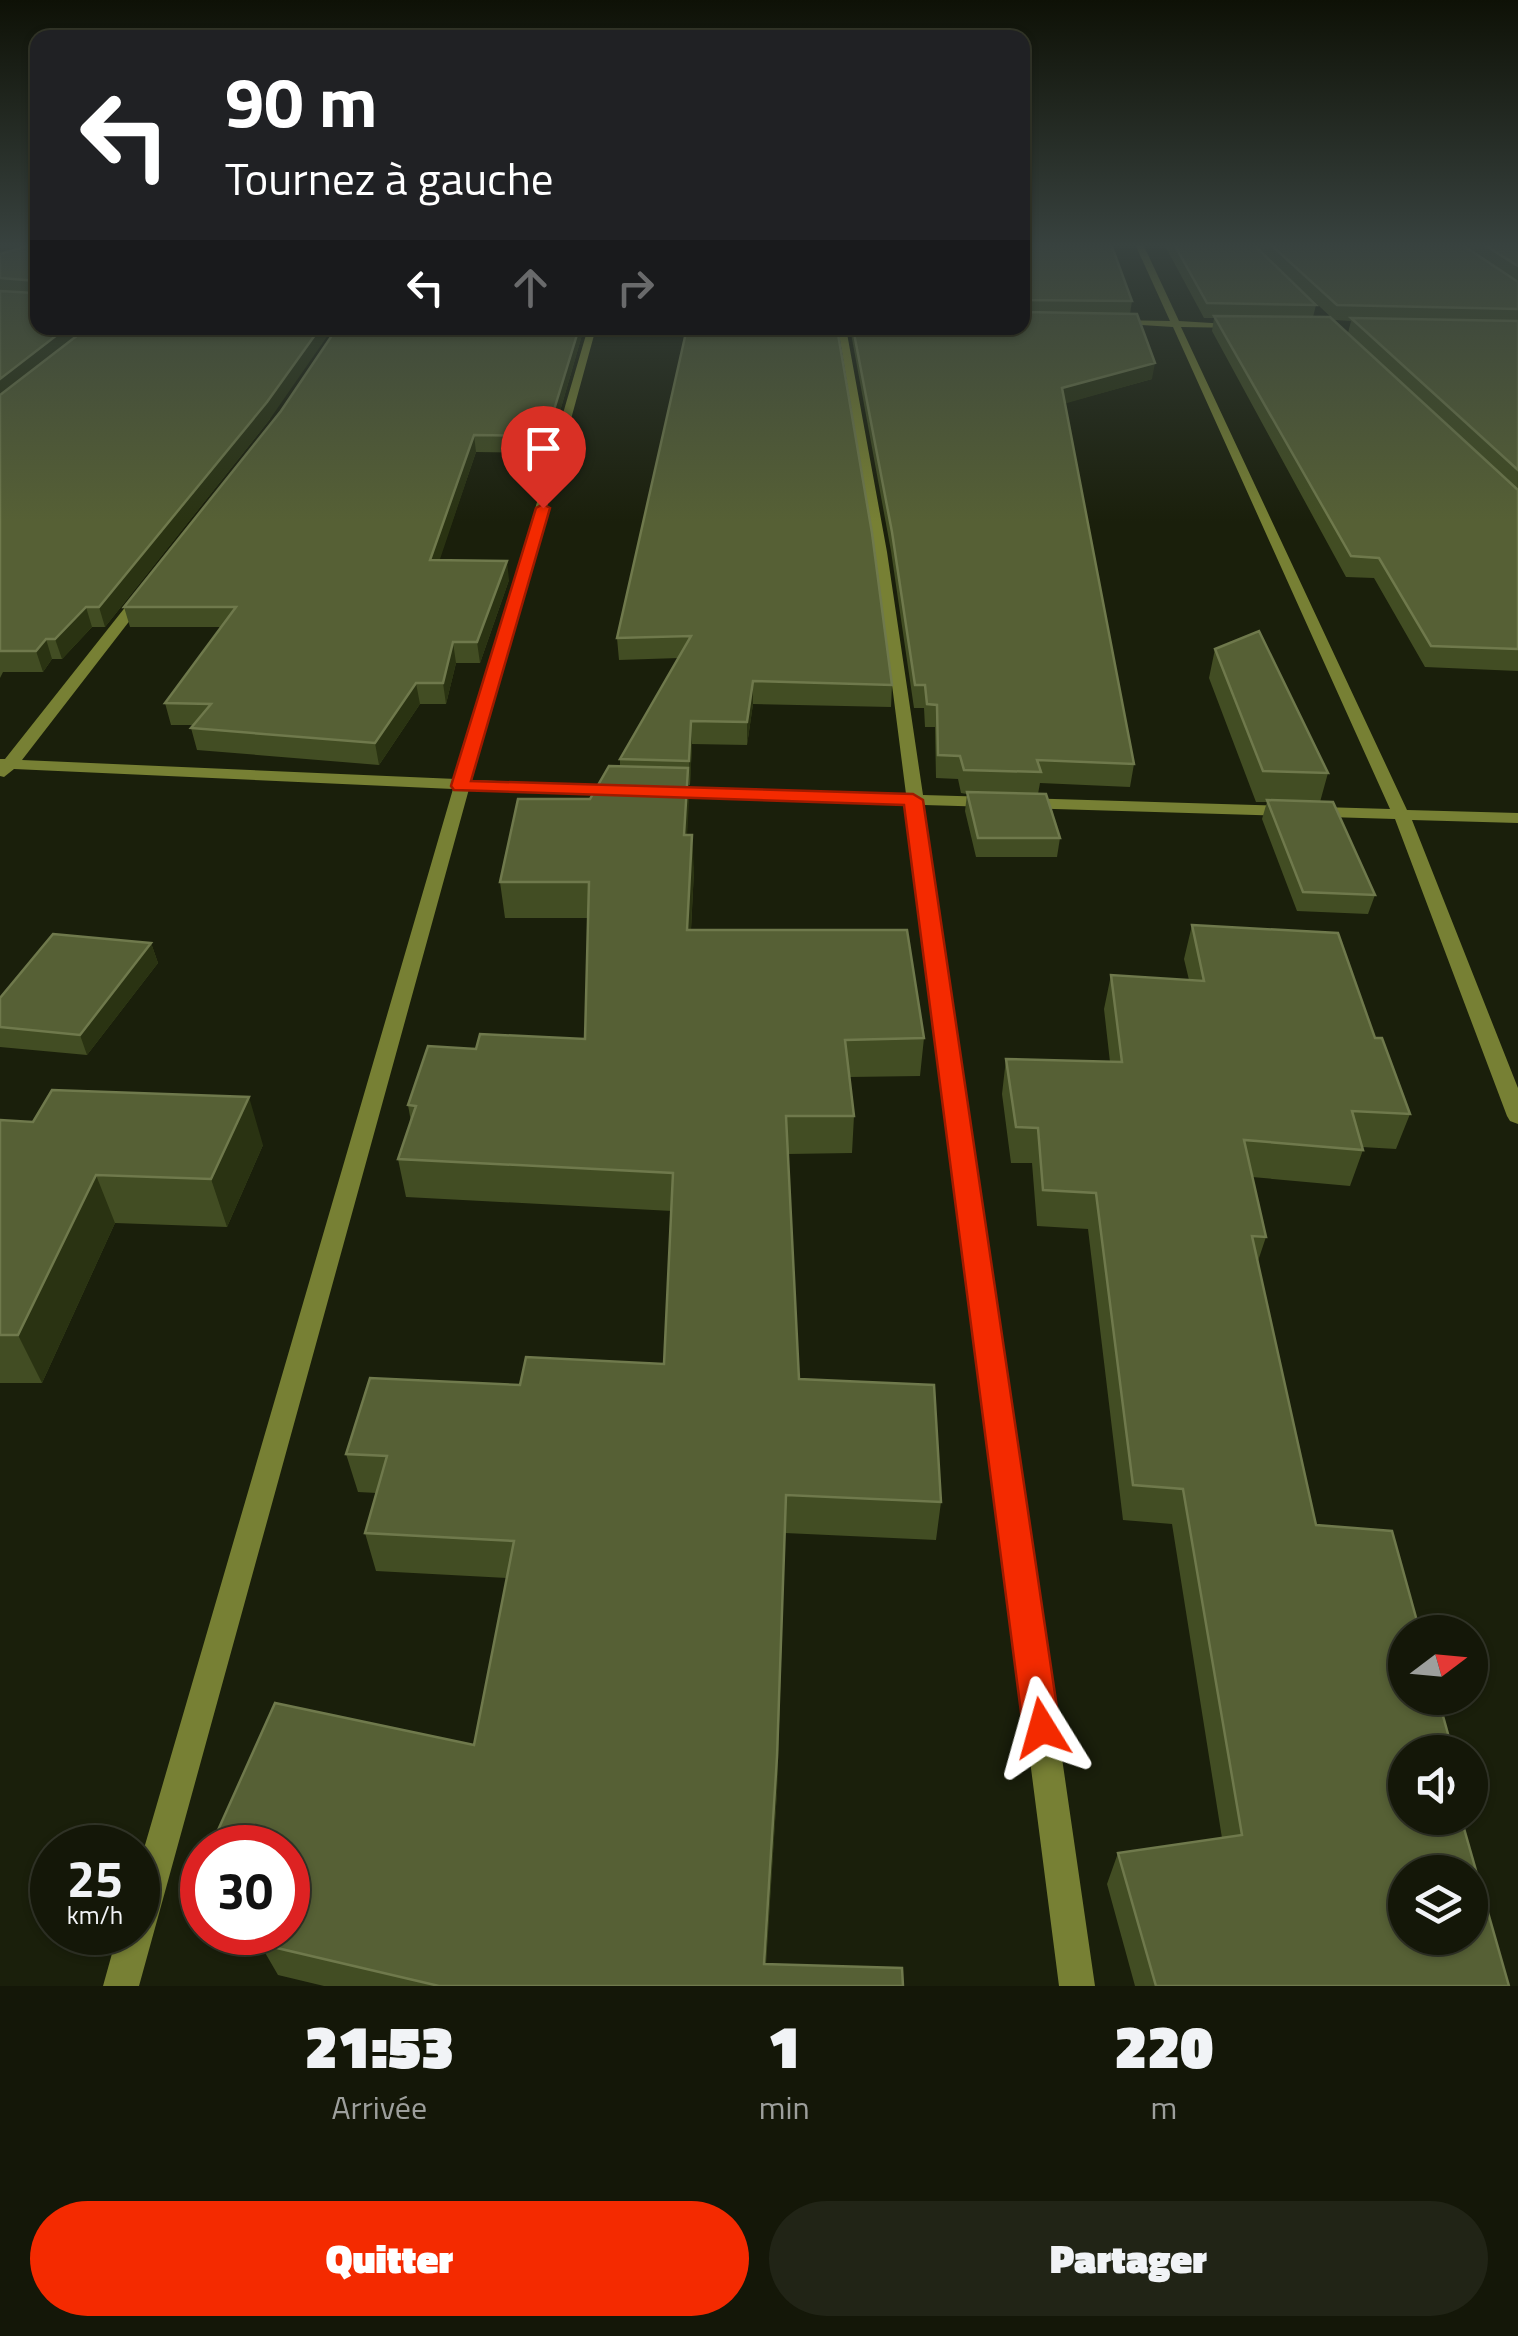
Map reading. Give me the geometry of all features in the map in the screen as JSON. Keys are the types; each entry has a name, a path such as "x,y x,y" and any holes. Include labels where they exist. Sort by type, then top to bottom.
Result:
{"street":[{"path":"160,1849 590,337"},
{"path":"844,337 881,552 1077,1986"},
{"path":"1181,337 1401,814 1518,1116"},
{"path":"3,768 155,578"},
{"path":"3,768 1518,818"},
{"path":"121,1986 130,1955"}],"building":[{"path":"0,337 55,337 0,379"},
{"path":"76,337 314,337 267,402 99,607 86,607 55,639 46,639 36,651 0,651 0,395"},
{"path":"331,337 576,337 546,436 474,435 430,560 507,561 477,642 453,642 443,683 416,683 375,743 191,728 211,704 165,703 236,607 124,607 281,411"},
{"path":"685,337 838,337 872,533 892,685 753,681 747,722 691,721 689,761 620,759 691,636 617,638"},
{"path":"855,337 1145,337 1155,363 1062,388 1134,764 1037,760 1041,772 964,770 960,756 938,755 937,705 927,704 925,685 915,685 892,532"},
{"path":"1226,337 1351,337 1518,490 1518,649 1431,646 1379,558 1351,556"},
{"path":"1372,337 1518,337 1518,470"},
{"path":"1259,631 1328,773 1263,771 1215,649"},
{"path":"609,766 688,768 684,835 692,835 687,930 907,930 924,1038 845,1040 854,1116 786,1116 799,1379 934,1385 941,1502 786,1495 777,1757 764,1964 902,1968 903,1986 439,1986 307,1955 310,1955 310,1825 220,1825 275,1703 474,1745 514,1541 365,1533 387,1456 346,1454 370,1378 520,1385 526,1357 664,1364 673,1173 398,1159 416,1106 408,1105 428,1046 476,1049 480,1034 585,1039 589,882 500,882 518,799 590,799"},
{"path":"967,792 1046,794 1060,838 978,838"},
{"path":"1267,800 1333,802 1375,895 1303,892"},
{"path":"1192,925 1338,933 1375,1038 1382,1038 1410,1114 1352,1111 1363,1150 1244,1140 1266,1237 1252,1236 1316,1525 1392,1531 1415,1615 1388,1615 1388,1715 1443,1715 1448,1735 1388,1735 1388,1835 1466,1835 1472,1855 1388,1855 1388,1955 1488,1955 1488,1912 1509,1986 1156,1986 1118,1853 1242,1835 1183,1489 1133,1485 1096,1193 1043,1190 1038,1128 1016,1127 1006,1059 1122,1062 1111,975 1204,981"},
{"path":"53,934 151,943 80,1035 0,1027 0,998"},
{"path":"52,1090 249,1097 211,1179 96,1175 18,1335 0,1335 0,1120 33,1122"}],"route":[{"path":"543,508 460,786 913,800 1042,1728"}]}
